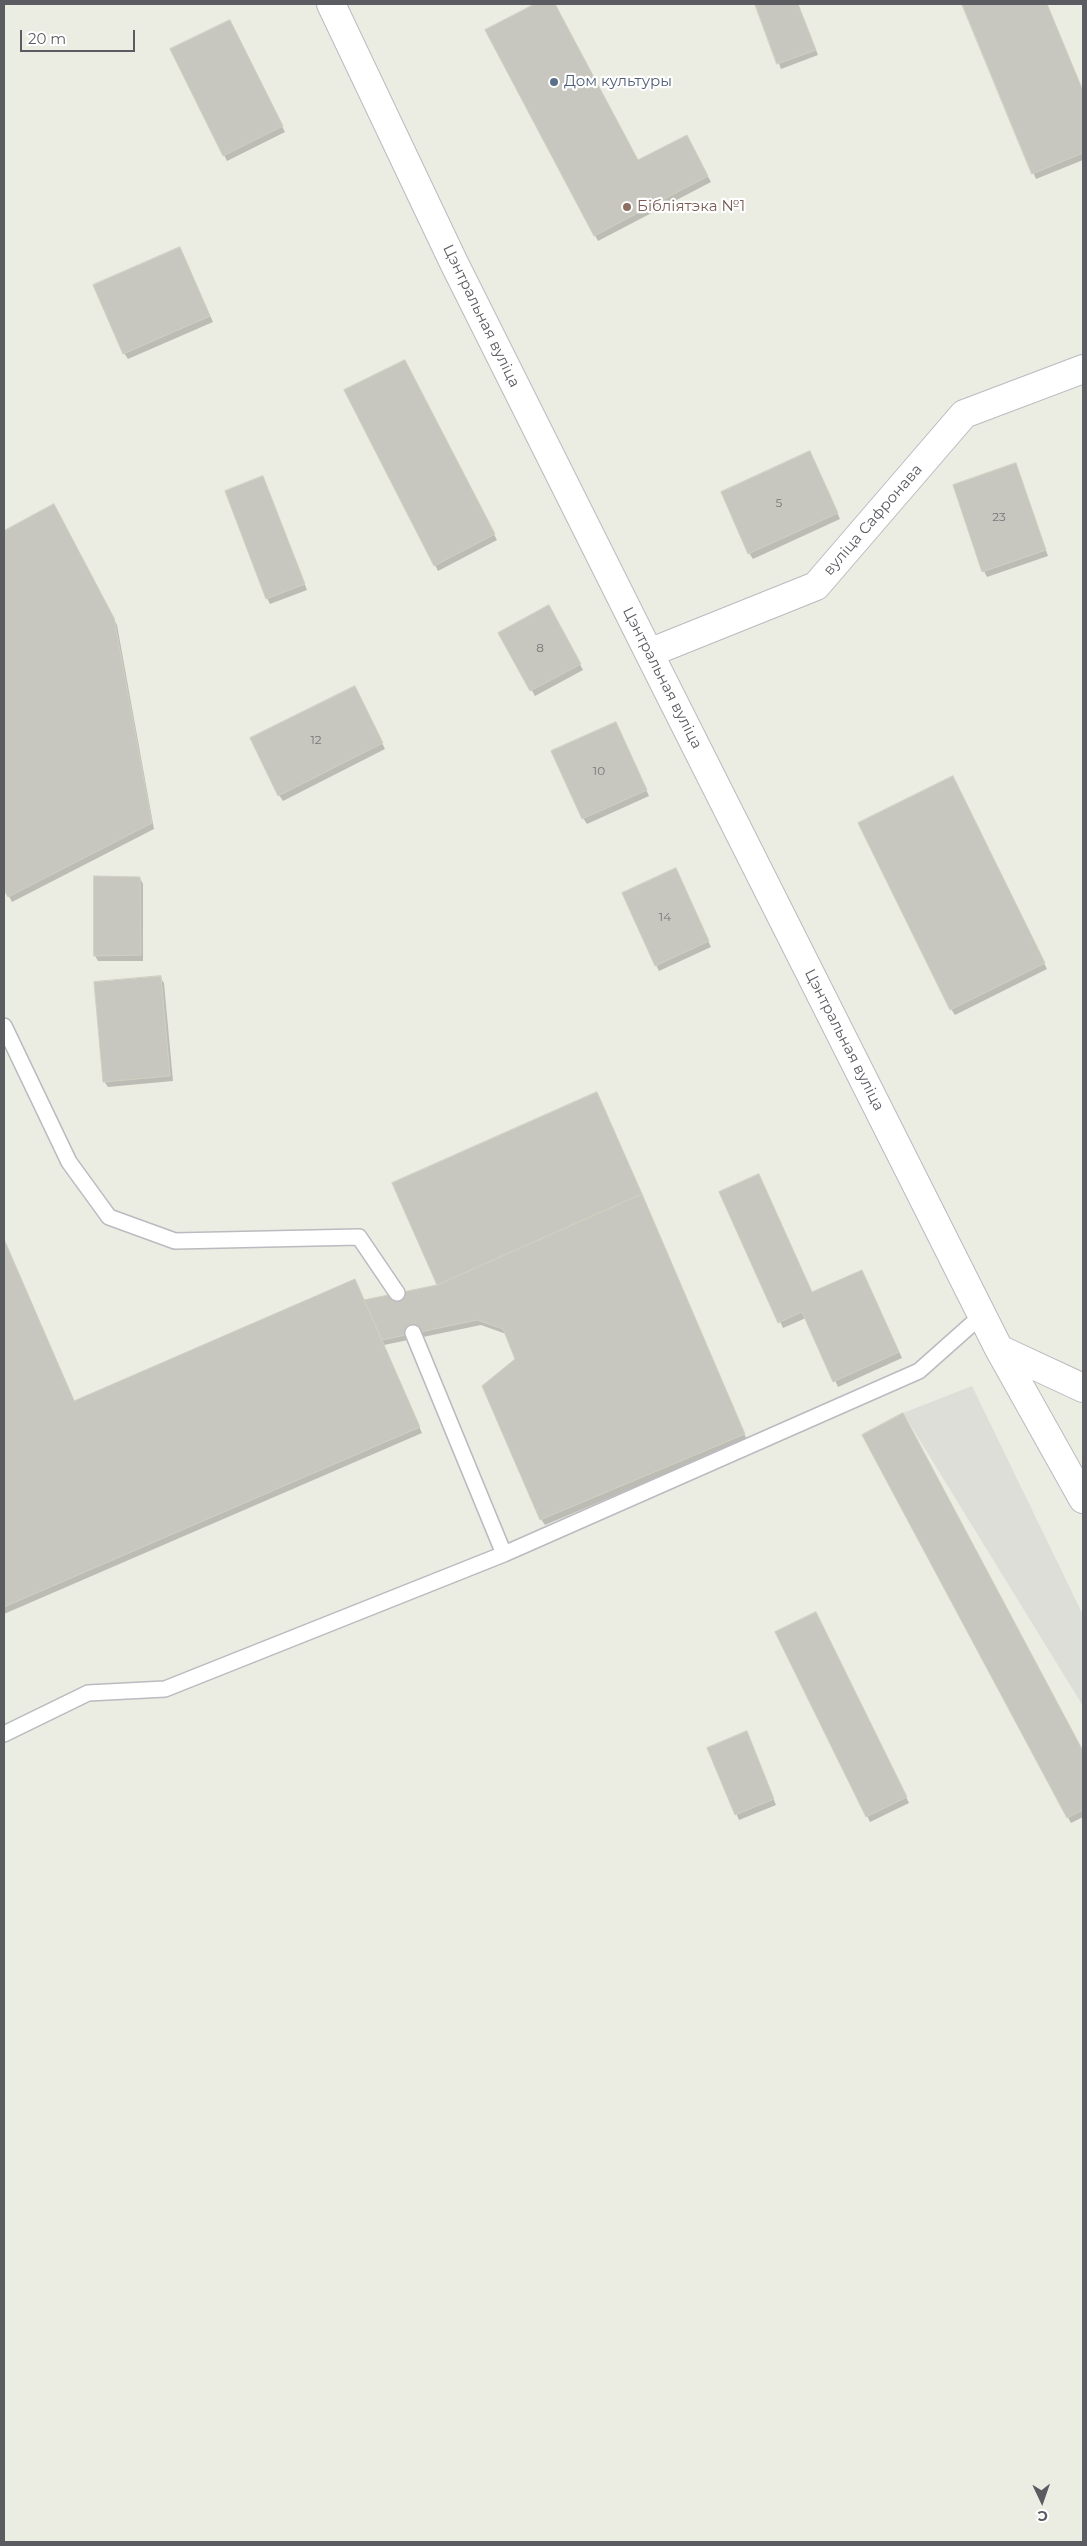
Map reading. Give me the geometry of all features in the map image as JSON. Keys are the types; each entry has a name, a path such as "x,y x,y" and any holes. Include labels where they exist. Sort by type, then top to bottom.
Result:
{"street":[{"name":"Цэнтральная вуліца","path":"331,4 454,263 999,1349 1083,1499"},
{"name":"вуліца Сафронава","path":"649,653 816,586 964,414 1083,370"},
{"path":"999,1349 1083,1388"}],"lane":[{"path":"4,1026 69,1162 109,1217 175,1241 359,1237 396,1293"},
{"path":"4,1734 88,1693 165,1689 504,1554 918,1371 982,1314"},
{"path":"413,1333 504,1554"}],"shaded area":[{"path":"972,1386 1083,1615 1083,1706 903,1413"}],"building":[{"name":"Дом культуры","path":"535,4 555,4 638,160 687,135 708,176 594,236 485,30"},
{"path":"755,4 798,4 816,50 777,64"},
{"path":"962,4 1047,4 1083,91 1083,153 1032,174"},
{"path":"230,20 283,126 223,156 170,49"},
{"path":"180,247 210,316 123,354 93,285"},
{"path":"405,360 495,534 434,566 344,390"},
{"path":"810,451 838,513 748,554 721,492"},
{"path":"1016,463 1046,550 982,572 953,485"},
{"path":"263,476 305,584 266,599 225,491"},
{"path":"54,504 114,618 152,823 8,897 4,890 4,531"},
{"path":"549,605 581,664 530,691 498,633"},
{"path":"355,686 383,743 278,796 250,738"},
{"path":"616,722 647,790 582,819 551,751"},
{"path":"953,776 1045,963 950,1010 858,823"},
{"path":"676,868 709,941 655,966 622,893"},
{"path":"94,876 140,877 141,955 94,956"},
{"path":"161,976 170,1076 103,1082 94,982"},
{"path":"597,1092 642,1194 437,1285 392,1183"},
{"path":"759,1174 812,1292 862,1270 899,1352 833,1382 802,1312 778,1323 719,1192"},
{"path":"642,1194 745,1434 540,1520 482,1386 515,1359 503,1329 477,1320 382,1340 364,1300 437,1285"},
{"path":"4,1239 74,1401 355,1279 420,1427 4,1607"},
{"path":"903,1413 1083,1751 1083,1810 1067,1818 862,1435"},
{"path":"816,1612 907,1797 866,1817 775,1632"},
{"path":"747,1731 774,1799 735,1815 707,1748"}],"place":[{"name":"Дом культуры","path":"554,82"},
{"name":"Бібліятэка №1","path":"627,207"}]}
